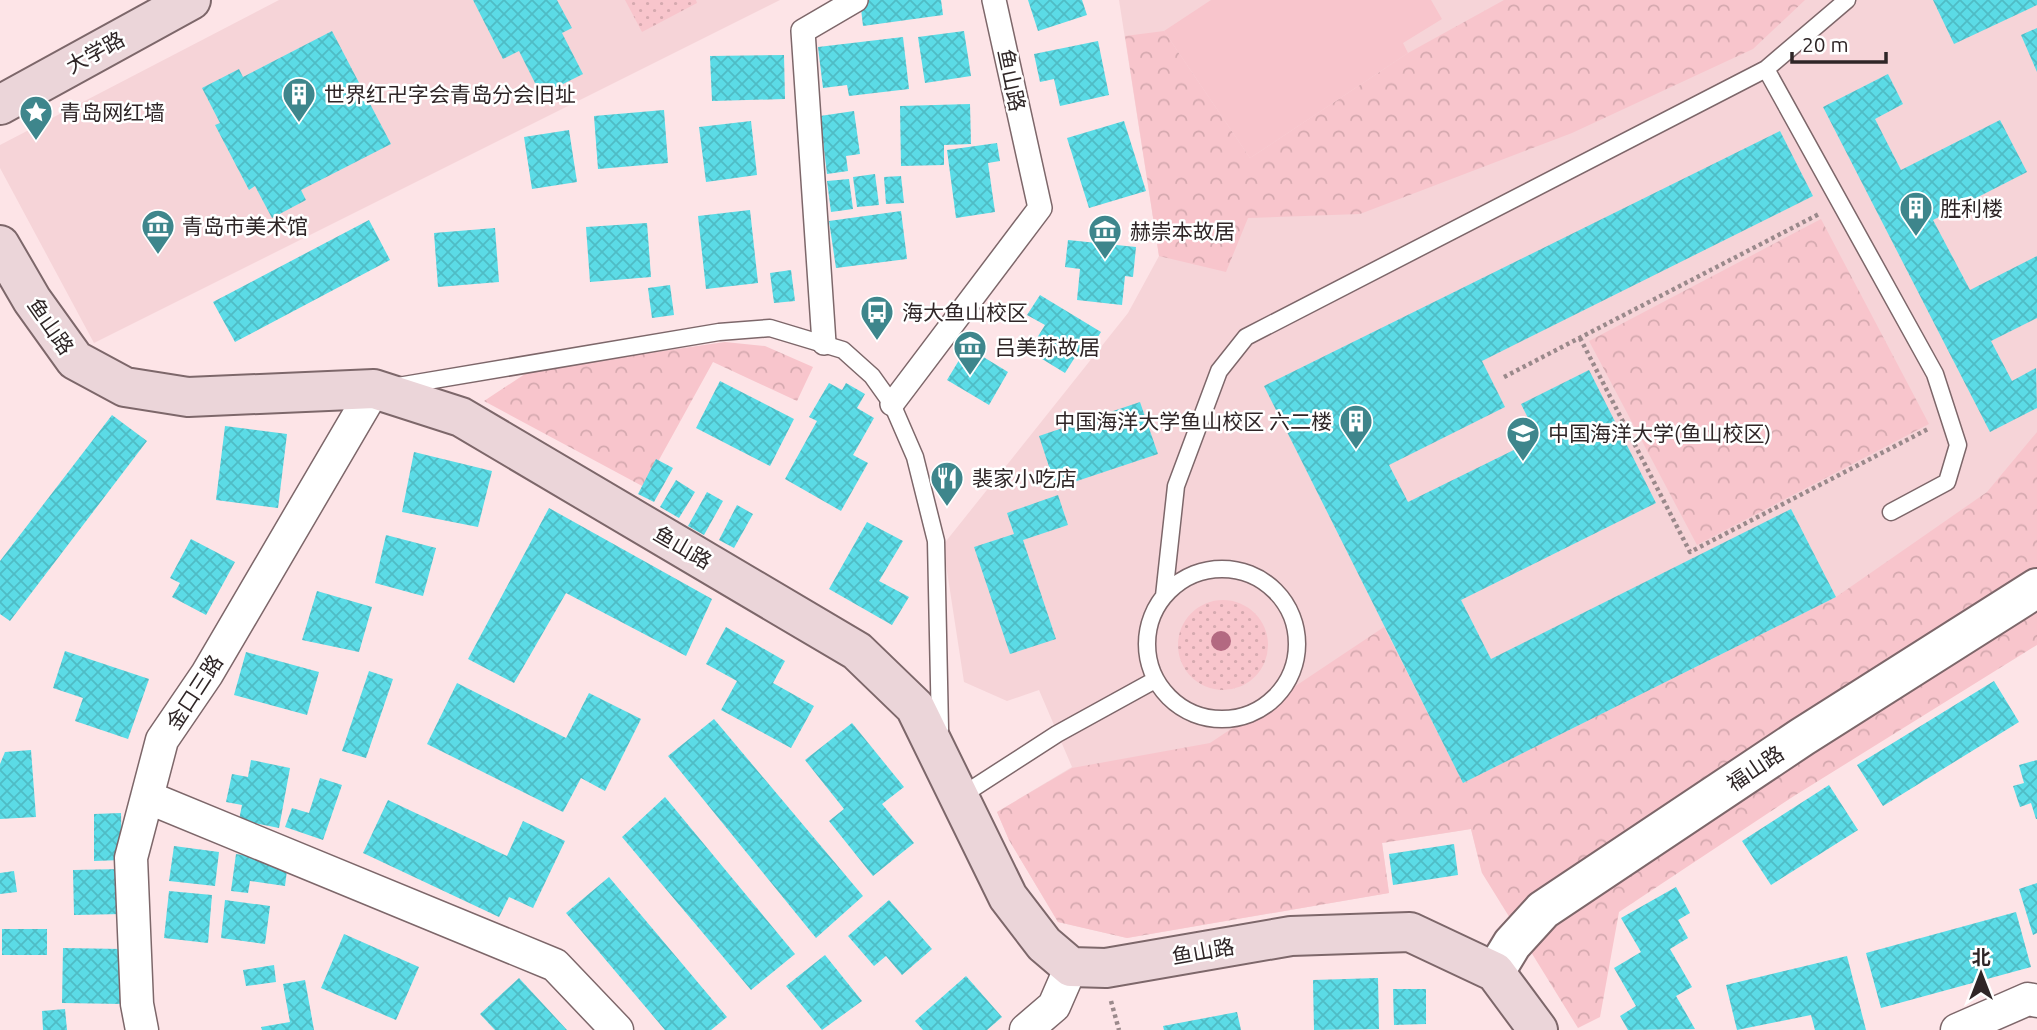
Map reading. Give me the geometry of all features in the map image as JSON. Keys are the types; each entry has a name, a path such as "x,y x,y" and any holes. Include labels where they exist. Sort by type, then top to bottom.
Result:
{"main road":[{"name":"大学路","path":"0,105 191,0"},
{"name":"鱼山路","path":"0,245 32,300 75,360 125,387 188,397 374,390 461,417 857,651 915,707 1008,897 1044,944 1071,967 1106,968 1291,936 1410,932 1495,972 1538,1030"}],"street":[{"path":"824,343 803,31 856,0"},
{"name":"鱼山路","path":"892,404 1040,208 994,0"},
{"name":"金口三路","path":"142,1030 136,1004 131,858 162,740 207,674 374,390"},
{"name":"福山路","path":"1495,972 1512,944 1543,910 1802,737 2037,588"},
{"path":"147,797 555,965 617,1030"},
{"path":"1026,1030 1054,1006 1071,967"},
{"path":"1957,1030 2028,999 2037,1002"}],"lane":[{"path":"1164,596 1176,485 1219,371 1246,337 1766,69 1847,0"},
{"path":"1766,69 1935,374 1958,444 1947,482 1891,512"},
{"name":"鱼山路","path":"374,390 719,332 770,328 843,350 872,376 892,404 915,457 936,541 937,696 951,783"},
{"path":"1233,569 1258,578 1278,593 1292,615 1298,639 1295,665 1284,688 1266,706 1243,717 1217,720 1192,714 1171,700 1155,680 1148,659 1147,637 1152,615 1164,596 1183,579 1207,570 1233,569"},
{"path":"951,783 1057,734 1155,680"}],"path":[{"path":"1504,377 1840,203"},
{"path":"1580,338 1690,552 1950,418"},
{"path":"1112,1012 1119,1030"}],"shaded area":[{"name":"青岛市美术馆","path":"279,0 780,0 94,343 0,168 0,145"},
{"name":"中国海洋大学(鱼山校区)","path":"1119,0 2037,0 2037,542 1567,842 1482,873 1471,829 1382,843 1389,893 1127,938 1058,922 1009,840 997,812 1072,767 1039,690 1007,701 964,682 943,545 1128,313 1159,256"}],"green space":[{"path":"625,0 696,0 697,3 642,32"},
{"path":"1211,0 1431,0 1442,19 1403,43 1408,53 1250,158 1164,31"},
{"path":"1504,0 1805,0 1753,49 1572,133 1360,214 1248,218 1226,272 1159,256 1125,36 1164,31 1250,158 1408,53"},
{"path":"1821,219 1929,424 1697,545 1589,341"},
{"path":"725,342 765,346 813,367 797,401 713,362 644,487 484,401 531,370"},
{"path":"2037,432 2037,645 1794,796 1619,912 1600,1017 1578,1028 1482,873 1471,829 1382,843 1389,893 1127,938 1058,922 1009,840 997,812 1072,768 1210,743 1384,627 1463,783 1836,597 1987,492"},
{"path":"1223,600 1240,604 1255,613 1264,628 1268,645 1264,662 1255,677 1240,686 1223,690 1206,686 1191,677 1182,662 1178,645 1182,628 1191,613 1206,604"}],"building":[{"path":"473,0 557,0 572,28 562,33 583,74 541,95 519,51 503,59"},
{"path":"860,0 941,0 943,15 863,26"},
{"path":"1028,0 1082,0 1087,15 1038,31"},
{"path":"1933,0 2037,0 2037,5 1954,44"},
{"path":"2037,28 2037,72 2021,35"},
{"name":"世界红卍字会青岛分会旧址","path":"332,31 391,144 301,190 306,200 272,218 255,186 249,190 215,125 220,123 202,88 239,69 243,77"},
{"path":"964,31 971,76 925,83 918,37"},
{"path":"903,37 909,89 849,96 847,85 823,88 818,47"},
{"path":"1098,41 1109,95 1060,106 1054,79 1040,82 1034,54"},
{"path":"784,55 785,99 712,101 710,56"},
{"name":"胜利楼","path":"1888,74 1903,104 1875,119 1901,170 2000,120 2027,172 1933,220 1970,290 2037,256 2037,318 1991,341 2012,381 2036,368 2037,408 1990,432 1823,107"},
{"path":"970,104 971,144 944,145 944,165 901,166 900,106"},
{"path":"664,110 668,163 598,169 594,116"},
{"path":"854,111 860,154 846,156 848,171 827,174 820,116"},
{"path":"751,121 757,175 706,182 699,127"},
{"path":"1124,121 1146,191 1089,208 1067,138"},
{"path":"569,130 577,182 532,189 524,137"},
{"name":"中国海洋大学鱼山校区 六二楼","path":"1780,131 1813,196 1482,361 1505,407 1389,465 1408,502 1538,438 1521,404 1589,370 1656,503 1461,600 1491,659 1791,509 1836,597 1463,783 1264,386"},
{"path":"997,143 1000,161 988,163 995,212 956,218 947,150"},
{"path":"875,174 879,205 857,207 853,177"},
{"path":"901,176 904,203 886,204 884,177"},
{"path":"849,179 853,209 831,212 827,181"},
{"path":"750,210 758,283 706,289 698,216"},
{"path":"901,211 907,259 836,268 829,221"},
{"path":"369,220 390,260 235,342 213,302"},
{"path":"647,223 651,277 590,282 586,227"},
{"path":"495,228 499,282 438,287 434,233"},
{"path":"1068,240 1136,247 1133,277 1125,276 1122,305 1077,300 1080,269 1065,267"},
{"path":"791,270 795,301 774,303 770,273"},
{"path":"670,285 674,315 652,318 648,288"},
{"path":"1040,295 1101,332 1084,359 1077,354 1065,373 1029,351 1045,325 1027,315"},
{"path":"967,347 1008,372 989,405 947,380"},
{"path":"720,381 794,419 770,466 696,428"},
{"path":"829,383 842,390 846,383 865,394 857,408 874,418 853,455 868,463 841,511 785,479 817,421 809,417"},
{"path":"1140,402 1158,454 1056,488 1039,436"},
{"path":"112,415 147,441 10,621 0,614 0,561"},
{"path":"225,426 287,434 278,508 216,500"},
{"path":"414,452 492,471 478,527 402,512"},
{"path":"656,459 673,468 654,502 638,494"},
{"path":"676,480 695,492 679,518 660,507"},
{"path":"707,492 723,501 704,535 688,526"},
{"path":"1058,495 1068,525 1023,540 1056,639 1010,654 974,547 1014,534 1007,513"},
{"path":"737,505 753,514 734,548 719,540"},
{"path":"549,508 712,599 686,656 566,593 514,683 468,659"},
{"path":"867,522 903,541 879,581 909,597 892,625 829,589"},
{"path":"386,535 436,548 423,596 375,583"},
{"path":"191,539 235,562 206,615 172,597 180,583 170,578"},
{"path":"317,591 372,607 359,652 302,640"},
{"path":"726,627 785,661 773,683 814,706 791,748 721,710 737,681 706,664"},
{"path":"65,651 149,679 128,739 75,721 83,698 53,688"},
{"path":"246,652 319,672 307,715 234,695"},
{"path":"369,671 393,679 366,758 342,751"},
{"path":"1994,681 2019,722 1883,806 1857,765"},
{"path":"457,683 566,738 589,693 641,719 605,791 581,778 563,812 427,744"},
{"path":"714,719 863,896 816,938 668,756"},
{"path":"852,723 904,787 882,804 914,843 873,876 829,821 844,809 805,760"},
{"path":"31,750 36,817 0,819 0,764 5,752"},
{"path":"251,760 290,768 279,828 239,820 242,805 226,802 232,774 248,777"},
{"path":"2037,760 2036,819 2031,803 2020,807 2013,786 2024,783 2019,765"},
{"path":"320,778 342,785 323,840 285,827 292,808 309,813"},
{"path":"1829,785 1858,830 1771,885 1742,841"},
{"path":"665,797 795,954 751,990 622,837"},
{"path":"388,800 507,856 523,821 565,841 533,908 509,897 499,917 363,853"},
{"path":"121,813 122,860 94,861 94,814"},
{"path":"1454,844 1458,875 1393,885 1389,854"},
{"path":"174,846 219,852 215,886 169,881"},
{"path":"236,854 288,862 285,886 250,881 248,893 231,891"},
{"path":"123,869 123,914 74,915 73,870"},
{"path":"14,871 17,892 0,894 0,873"},
{"path":"609,877 727,1017 711,1030 665,1030 566,913"},
{"path":"2037,883 2037,933 2033,935 2019,889"},
{"path":"1676,887 1690,913 1678,920 1688,938 1670,949 1692,987 1676,996 1695,1029 1628,1030 1620,1016 1636,1006 1614,968 1641,952 1621,918"},
{"path":"169,891 212,895 208,943 164,938"},
{"path":"225,900 270,906 265,944 221,938"},
{"path":"889,900 932,949 902,975 886,956 874,966 848,936"},
{"path":"2016,912 2031,967 1881,1008 1866,953"},
{"path":"2,929 47,929 47,955 2,955"},
{"path":"344,934 419,967 396,1020 321,988"},
{"path":"63,948 122,949 122,1004 62,1003"},
{"path":"825,955 862,1001 822,1030 786,986"},
{"path":"1847,956 1866,1030 1815,1030 1811,1015 1737,1030 1726,985"},
{"path":"274,965 276,982 246,986 243,970"},
{"path":"966,976 1002,1017 987,1030 923,1030 915,1021"},
{"path":"519,978 567,1030 495,1030 480,1014"},
{"path":"1378,978 1379,1029 1314,1030 1313,980"},
{"path":"305,980 314,1030 262,1030 261,1027 290,1022 283,984"},
{"path":"1393,989 1426,989 1426,1024 1394,1025"},
{"path":"65,1009 67,1030 43,1030 42,1011"},
{"path":"1237,1012 1241,1030 1164,1030 1163,1026"}],"place":[{"name":"世界红卍字会青岛分会旧址","path":"299,124"},
{"name":"青岛网红墙","path":"36,142"},
{"name":"胜利楼","path":"1916,238"},
{"name":"青岛市美术馆","path":"158,256"},
{"name":"赫崇本故居","path":"1105,261"},
{"name":"海大鱼山校区","path":"877,342"},
{"name":"吕美荪故居","path":"970,377"},
{"name":"中国海洋大学鱼山校区 六二楼","path":"1356,451"},
{"name":"中国海洋大学(鱼山校区)","path":"1523,463"},
{"name":"裴家小吃店","path":"947,508"}]}
